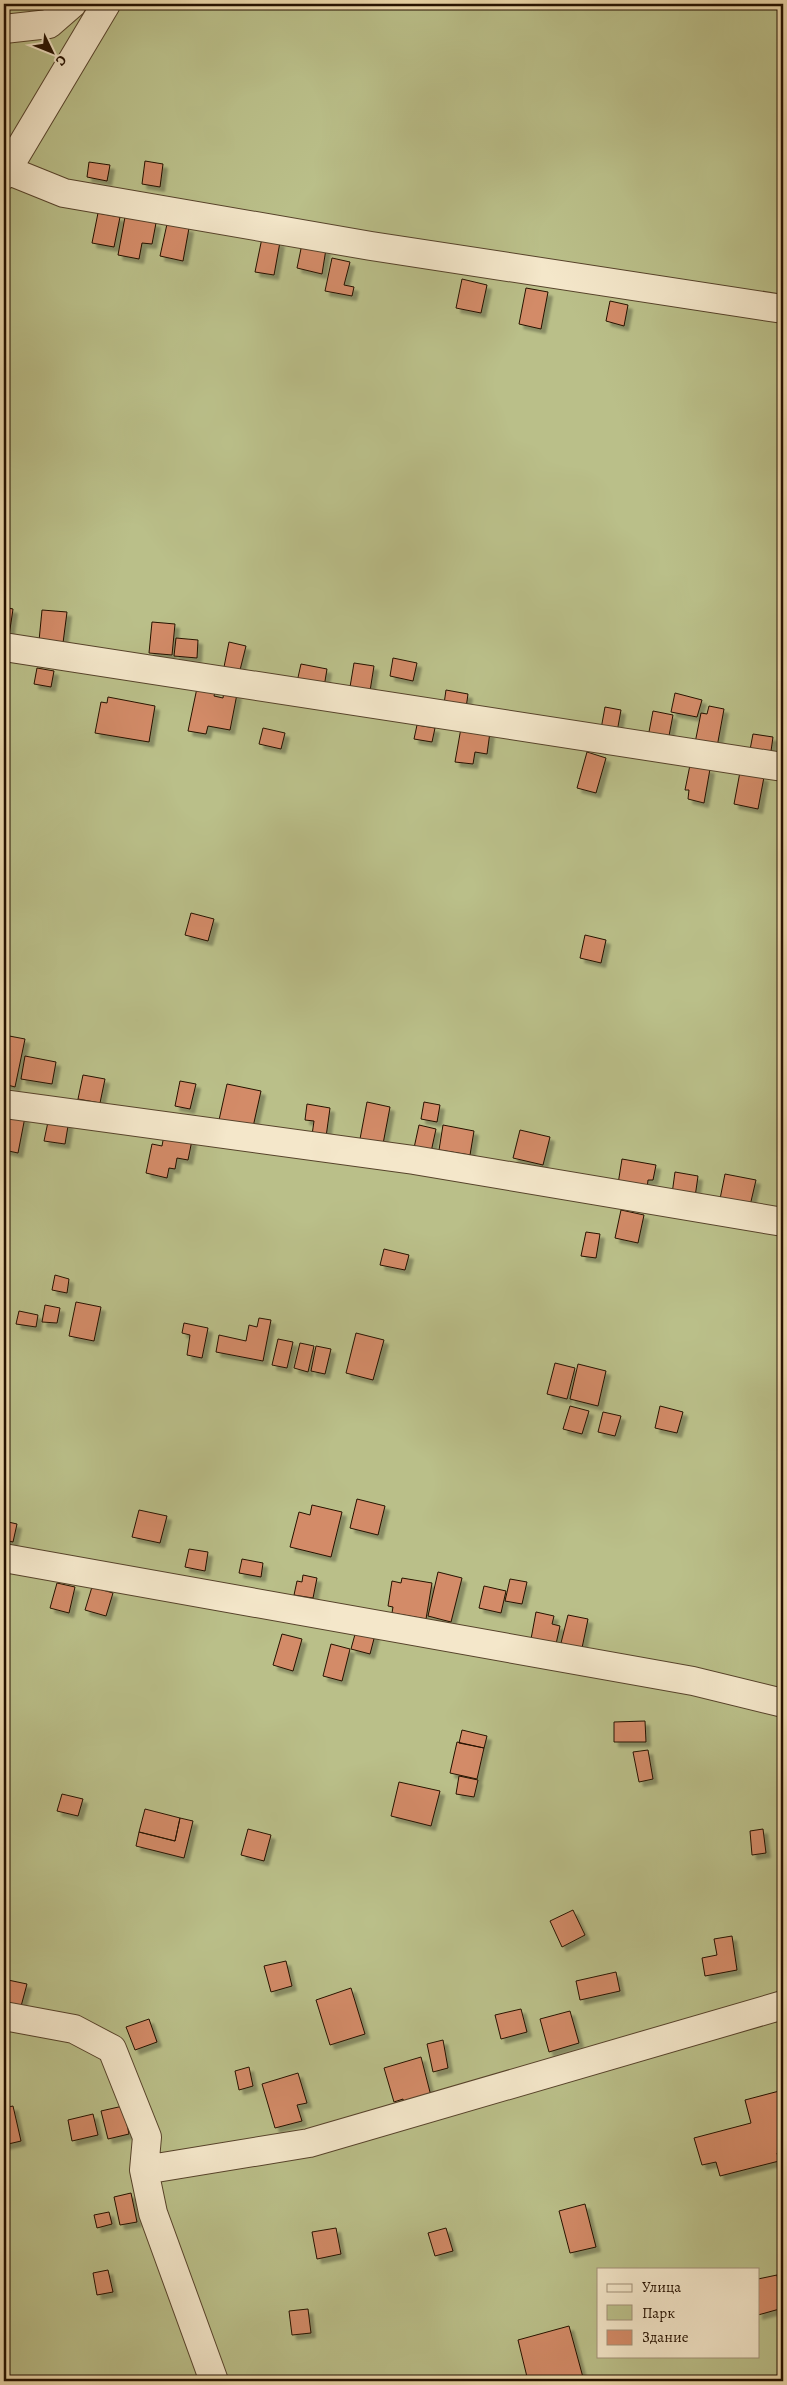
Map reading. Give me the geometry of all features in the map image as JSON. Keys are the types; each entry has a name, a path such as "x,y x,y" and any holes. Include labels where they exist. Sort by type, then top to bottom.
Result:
{"lane":[{"path":"4,29 49,24 72,4"},
{"path":"106,4 5,173 64,193 371,246 783,309"},
{"path":"4,647 783,767"},
{"path":"4,1104 414,1160 783,1222"},
{"path":"4,1558 692,1681 783,1703"},
{"path":"144,2170 309,2143 783,2005"},
{"path":"4,2016 74,2029 112,2050 147,2137 144,2170 153,2213 214,2381"}],"green space":[{"path":"4,4 783,4 783,2381 4,2381"}],"building":[{"path":"145,161 163,164 160,187 142,184"},
{"path":"89,162 110,165 107,181 87,177"},
{"path":"98,213 120,217 114,247 92,243"},
{"path":"125,217 156,223 152,244 142,243 139,259 118,255"},
{"path":"167,224 189,228 183,261 160,256"},
{"path":"262,238 280,242 274,275 255,272"},
{"path":"302,244 326,249 322,274 297,268"},
{"path":"332,258 350,262 344,285 354,287 352,296 325,291"},
{"path":"462,279 487,285 481,313 456,308"},
{"path":"526,288 548,292 541,329 519,324"},
{"path":"610,301 628,305 624,326 606,321"},
{"path":"4,607 13,609 9,636 4,635"},
{"path":"42,610 67,612 63,643 39,641"},
{"path":"152,622 175,624 172,655 149,653"},
{"path":"176,638 198,640 197,658 174,656"},
{"path":"229,642 246,646 240,670 224,667"},
{"path":"393,658 417,663 413,681 390,676"},
{"path":"354,663 374,666 370,691 350,687"},
{"path":"301,664 327,669 324,687 297,682"},
{"path":"37,668 54,671 51,687 34,684"},
{"path":"197,688 215,692 214,696 223,698 224,691 237,694 230,730 208,726 206,734 188,731"},
{"path":"446,690 468,694 466,708 444,704"},
{"path":"675,693 702,700 697,717 671,712"},
{"path":"108,697 155,706 149,742 95,733 101,702 107,703"},
{"path":"709,706 724,709 717,747 695,743 701,713 707,714"},
{"path":"605,707 621,710 617,732 601,729"},
{"path":"653,711 673,715 668,741 648,737"},
{"path":"417,725 435,728 432,742 414,739"},
{"path":"263,728 285,733 281,749 259,744"},
{"path":"461,728 490,732 487,754 475,752 473,764 455,762"},
{"path":"753,734 773,737 770,758 749,755"},
{"path":"587,752 606,758 596,793 577,788"},
{"path":"690,765 710,769 704,803 688,799 689,790 685,790"},
{"path":"740,772 764,777 758,809 734,804"},
{"path":"191,913 214,919 208,941 185,935"},
{"path":"585,935 606,940 601,963 580,958"},
{"path":"4,1035 25,1039 15,1087 4,1084"},
{"path":"25,1056 56,1062 52,1084 21,1079"},
{"path":"83,1075 105,1079 100,1103 78,1099"},
{"path":"180,1081 196,1084 190,1109 175,1106"},
{"path":"227,1084 261,1091 253,1127 219,1120"},
{"path":"367,1102 390,1107 383,1144 360,1139"},
{"path":"424,1102 440,1105 437,1122 421,1119"},
{"path":"307,1104 330,1108 326,1137 312,1135 314,1121 305,1120"},
{"path":"4,1114 25,1117 18,1153 4,1150"},
{"path":"49,1117 69,1120 65,1144 44,1141"},
{"path":"419,1125 436,1129 431,1152 414,1148"},
{"path":"443,1125 474,1131 470,1155 439,1150"},
{"path":"520,1130 550,1137 543,1165 513,1158"},
{"path":"164,1135 192,1140 188,1160 177,1158 175,1169 169,1168 167,1178 146,1173 152,1144 162,1146"},
{"path":"622,1159 656,1165 653,1180 648,1180 647,1189 618,1184"},
{"path":"675,1172 698,1176 695,1197 672,1194"},
{"path":"725,1174 756,1180 749,1210 719,1204"},
{"path":"621,1210 644,1215 638,1243 615,1238"},
{"path":"586,1232 600,1234 596,1258 581,1256"},
{"path":"384,1249 409,1255 405,1270 380,1265"},
{"path":"55,1275 69,1279 67,1293 52,1290"},
{"path":"76,1302 101,1307 94,1341 69,1336"},
{"path":"45,1305 60,1308 57,1323 42,1322"},
{"path":"19,1311 38,1315 36,1327 16,1324"},
{"path":"259,1318 271,1320 263,1361 216,1352 219,1335 246,1341 249,1325 257,1327"},
{"path":"184,1323 208,1328 202,1358 187,1355 190,1335 182,1333"},
{"path":"356,1333 384,1340 373,1380 346,1373"},
{"path":"278,1339 293,1342 287,1368 272,1365"},
{"path":"300,1343 314,1346 308,1372 294,1368"},
{"path":"316,1346 331,1349 325,1374 311,1371"},
{"path":"555,1363 575,1368 567,1399 547,1394"},
{"path":"578,1364 606,1371 598,1406 570,1399"},
{"path":"570,1406 589,1411 582,1434 563,1429"},
{"path":"660,1406 683,1412 677,1433 655,1428"},
{"path":"603,1412 621,1416 615,1436 598,1432"},
{"path":"357,1499 385,1506 378,1535 350,1528"},
{"path":"312,1505 342,1512 331,1557 290,1547 299,1512 310,1515"},
{"path":"139,1510 167,1516 160,1543 132,1537"},
{"path":"4,1521 17,1524 13,1542 4,1540"},
{"path":"189,1549 208,1552 205,1571 185,1567"},
{"path":"242,1559 263,1563 261,1577 239,1573"},
{"path":"438,1572 462,1578 451,1622 428,1616"},
{"path":"303,1575 317,1578 313,1598 294,1595 297,1581 302,1582"},
{"path":"402,1578 432,1583 426,1619 392,1613 393,1607 388,1606 392,1581 401,1583"},
{"path":"510,1579 527,1582 522,1604 505,1601"},
{"path":"57,1583 75,1587 69,1613 50,1608"},
{"path":"484,1586 506,1591 501,1613 479,1608"},
{"path":"92,1587 113,1593 106,1616 85,1610"},
{"path":"536,1612 554,1616 552,1624 560,1626 556,1644 531,1639"},
{"path":"568,1615 588,1619 582,1648 561,1643"},
{"path":"357,1627 376,1631 370,1654 351,1649"},
{"path":"282,1634 302,1639 293,1671 273,1665"},
{"path":"331,1644 350,1649 342,1681 323,1676"},
{"path":"645,1721 646,1742 614,1742 614,1722"},
{"path":"462,1730 487,1736 484,1748 459,1743"},
{"path":"457,1742 484,1748 477,1779 450,1773"},
{"path":"648,1750 653,1779 639,1782 633,1752"},
{"path":"459,1776 478,1780 474,1797 456,1794"},
{"path":"399,1782 440,1791 431,1826 391,1816"},
{"path":"62,1794 83,1799 78,1816 57,1811"},
{"path":"145,1809 180,1818 175,1841 139,1832"},
{"path":"180,1818 193,1821 184,1858 136,1846 139,1832 175,1841"},
{"path":"248,1829 271,1835 264,1861 241,1855"},
{"path":"763,1829 766,1853 752,1855 750,1831"},
{"path":"573,1910 585,1935 562,1947 550,1921"},
{"path":"732,1936 737,1970 705,1976 702,1958 717,1955 714,1939"},
{"path":"286,1961 292,1986 271,1992 264,1966"},
{"path":"616,1972 620,1991 580,2000 576,1981"},
{"path":"8,1980 27,1984 20,2010 4,2006"},
{"path":"351,1988 365,2034 330,2045 316,2000"},
{"path":"521,2009 527,2032 501,2039 495,2015"},
{"path":"570,2011 579,2043 549,2052 540,2019"},
{"path":"149,2019 157,2042 135,2050 126,2027"},
{"path":"443,2040 448,2068 433,2072 427,2044"},
{"path":"421,2057 431,2096 404,2103 403,2099 394,2102 384,2068"},
{"path":"249,2067 253,2086 239,2090 235,2071"},
{"path":"298,2073 307,2103 297,2105 302,2121 275,2128 262,2084"},
{"path":"783,2090 783,2152 777,2153 779,2161 720,2176 716,2162 702,2165 694,2138 751,2123 745,2100"},
{"path":"13,2106 21,2141 4,2145 4,2108"},
{"path":"123,2106 129,2134 108,2139 101,2111"},
{"path":"93,2114 98,2135 72,2141 68,2120"},
{"path":"131,2193 137,2222 120,2225 114,2197"},
{"path":"585,2204 596,2247 570,2253 559,2211"},
{"path":"109,2212 112,2224 97,2228 94,2215"},
{"path":"336,2228 341,2254 317,2259 312,2232"},
{"path":"446,2228 453,2251 435,2256 428,2233"},
{"path":"108,2270 113,2292 97,2295 93,2273"},
{"path":"777,2275 783,2308 760,2314 760,2279"},
{"path":"308,2309 311,2333 292,2335 289,2311"},
{"path":"569,2326 584,2381 528,2381 518,2340"}]}
